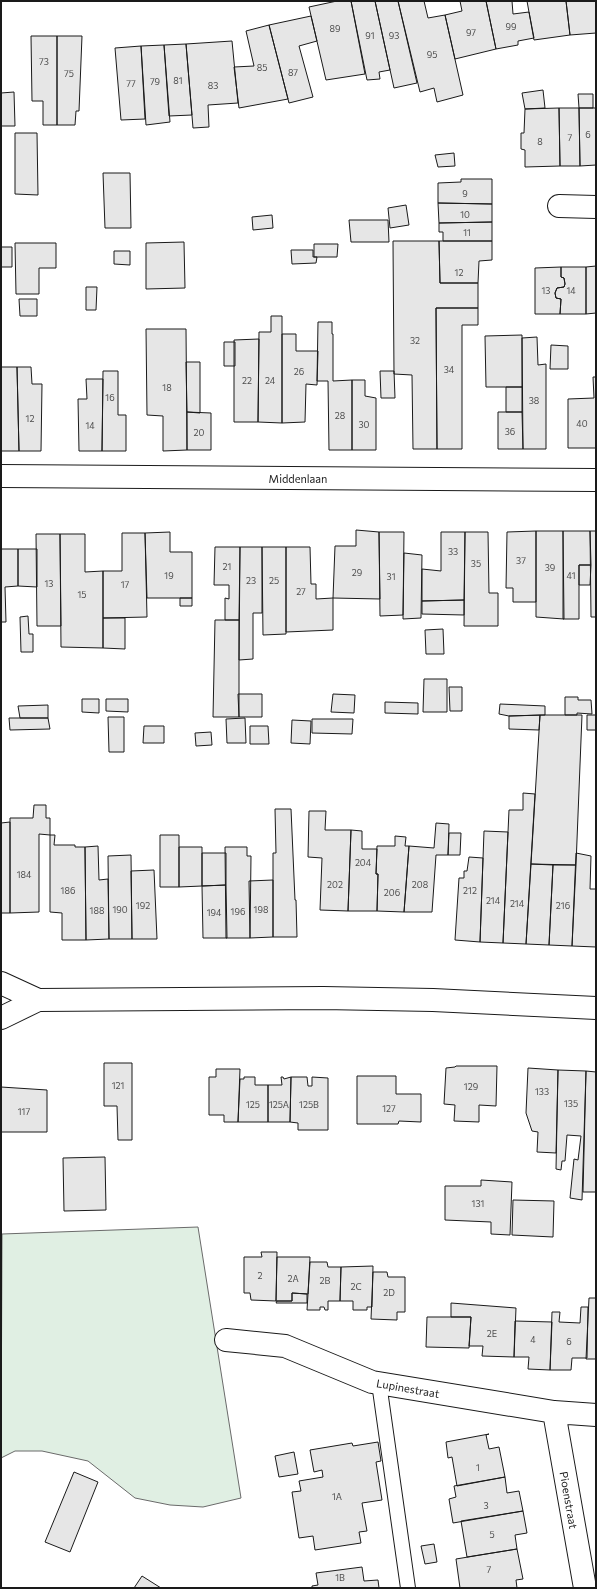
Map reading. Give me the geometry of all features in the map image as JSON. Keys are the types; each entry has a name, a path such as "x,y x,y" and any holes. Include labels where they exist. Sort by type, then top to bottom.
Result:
{"street":[{"path":"559,206 596,207"},
{"name":"Middenlaan","path":"1,476 596,480"},
{"path":"1,983 38,1000 331,998 433,1000 596,1008"},
{"path":"1,1018 38,1000"},
{"name":"Lupinestraat","path":"226,1340 285,1346 372,1382 554,1412 596,1415"},
{"name":"Pioenstraat","path":"554,1412 585,1588"}],"lane":[{"path":"379,1383 408,1588"}],"green space":[{"path":"198,1227 241,1498 203,1507 170,1505 135,1498 88,1461 42,1451 15,1451 1,1458 2,1234"}],"building":[{"path":"337,1 351,1 365,74 326,80 309,7"},
{"path":"351,1 375,1 390,70 379,72 380,79 367,80"},
{"path":"375,1 398,1 417,83 394,88"},
{"path":"398,1 424,1 428,18 445,15 463,95 437,102 434,88 420,92"},
{"path":"460,1 486,1 496,49 455,59 445,15 462,11"},
{"path":"486,1 512,1 513,14 529,12 534,38 518,41 518,45 496,49"},
{"path":"527,1 566,1 570,35 534,40"},
{"path":"566,1 596,1 596,33 570,35"},
{"path":"311,16 317,41 299,46 313,97 289,103 269,25"},
{"path":"269,25 288,99 239,108 234,67 254,66 246,31"},
{"path":"31,36 57,36 57,125 43,125 43,101 32,101"},
{"path":"57,36 82,36 79,111 76,111 75,125 57,125"},
{"path":"232,41 238,103 208,105 209,127 193,128 186,44"},
{"path":"186,44 192,115 169,116 164,45"},
{"path":"164,45 170,122 146,125 141,46"},
{"path":"141,46 145,119 121,120 115,48"},
{"path":"543,90 545,108 525,109 522,93"},
{"path":"14,92 15,126 1,126 1,93"},
{"path":"578,94 593,94 593,108 579,108"},
{"path":"559,108 560,166 525,167 525,150 521,149 521,133 524,133 525,109"},
{"path":"559,108 579,108 580,166 560,166"},
{"path":"579,108 596,108 596,165 580,166"},
{"path":"15,133 37,133 38,195 15,194"},
{"path":"454,153 455,166 438,167 435,155"},
{"path":"103,173 130,173 131,228 105,228"},
{"path":"461,179 492,179 492,204 438,203 438,183 461,182"},
{"path":"438,203 492,204 492,222 439,223"},
{"path":"406,205 409,225 390,228 388,208"},
{"path":"272,215 273,228 253,230 252,217"},
{"path":"349,220 388,220 389,242 351,242"},
{"path":"492,222 492,241 443,241 443,232 439,232 439,223"},
{"path":"393,241 439,241 440,283 478,283 478,308 436,308 437,449 413,449 412,375 394,374"},
{"path":"439,241 492,241 492,260 479,261 478,283 440,283"},
{"path":"184,242 185,288 146,289 146,243"},
{"path":"15,243 56,243 56,268 39,268 39,294 16,294"},
{"path":"314,244 338,244 337,257 314,257"},
{"path":"1,247 12,247 12,267 1,267"},
{"path":"291,250 313,250 313,257 317,257 316,263 292,264"},
{"path":"114,251 130,251 130,265 114,264"},
{"path":"596,266 596,313 586,314 586,267"},
{"path":"561,267 586,267 586,314 560,314 561,299 556,298 555,293 557,288 564,287 565,284 564,278 561,277"},
{"path":"561,267 561,277 564,278 565,284 564,287 557,288 555,293 556,298 561,299 560,314 535,314 535,268"},
{"path":"86,287 97,287 96,310 86,310"},
{"path":"19,299 37,299 37,316 20,316"},
{"path":"436,308 478,308 478,325 462,325 462,449 437,449"},
{"path":"271,316 282,316 282,423 258,422 259,332 271,332"},
{"path":"318,322 332,322 333,381 352,380 352,450 329,450 328,381 317,381"},
{"path":"146,329 186,329 187,450 163,451 163,416 147,415"},
{"path":"282,334 296,334 296,351 318,351 317,385 306,384 305,422 282,423"},
{"path":"522,335 522,387 486,387 485,336"},
{"path":"537,337 538,365 546,364 546,449 523,449 522,338"},
{"path":"259,339 258,422 234,422 234,340"},
{"path":"224,342 235,342 235,366 224,366"},
{"path":"551,345 568,346 568,369 550,369"},
{"path":"186,362 200,362 200,413 187,412"},
{"path":"1,367 17,367 19,451 1,451"},
{"path":"17,367 31,367 32,384 42,384 41,451 19,451"},
{"path":"103,371 118,371 118,415 126,415 126,451 102,451"},
{"path":"380,371 394,371 395,398 381,398"},
{"path":"593,377 596,377 596,448 568,448 568,399 594,398"},
{"path":"86,379 103,379 102,451 79,451 78,399 87,399"},
{"path":"352,380 365,380 365,396 376,398 376,450 352,450"},
{"path":"506,387 522,387 522,412 506,412"},
{"path":"187,412 211,413 211,450 187,450"},
{"path":"498,412 522,412 523,449 498,449"},
{"path":"356,530 379,532 380,599 333,598 335,546 356,546"},
{"path":"536,531 536,602 513,602 513,588 506,588 507,532"},
{"path":"536,531 563,531 564,619 536,617"},
{"path":"563,531 590,531 591,565 579,565 579,619 563,619"},
{"path":"590,531 596,531 596,617 591,617"},
{"path":"170,532 170,552 192,552 192,598 147,598 145,533"},
{"path":"379,532 404,532 403,615 380,616"},
{"path":"441,532 465,532 464,600 422,601 422,569 441,571"},
{"path":"465,532 488,532 489,593 498,593 498,626 464,626"},
{"path":"122,533 145,533 147,617 103,618 103,571 122,571"},
{"path":"36,534 60,534 61,626 37,626"},
{"path":"60,534 85,534 85,572 103,571 103,648 61,647"},
{"path":"215,547 240,547 239,620 225,620 225,598 229,599 229,585 214,585"},
{"path":"240,547 262,547 262,613 253,613 253,659 239,660"},
{"path":"262,547 286,547 286,634 263,635"},
{"path":"286,547 310,547 311,584 316,584 316,599 333,598 333,630 286,632"},
{"path":"1,549 18,549 18,586 5,587 6,622 1,622"},
{"path":"18,549 37,549 37,587 18,586"},
{"path":"404,553 422,555 421,618 403,619"},
{"path":"579,565 591,565 590,585 579,585"},
{"path":"180,598 192,598 192,606 180,606"},
{"path":"464,600 464,615 422,614 422,601"},
{"path":"28,616 29,634 33,634 33,652 21,652 20,617"},
{"path":"103,618 125,618 125,649 103,648"},
{"path":"215,620 239,620 239,717 213,717"},
{"path":"443,629 444,654 426,654 425,630"},
{"path":"424,679 447,679 447,712 423,712"},
{"path":"449,687 462,687 462,711 450,711"},
{"path":"238,694 262,694 262,717 239,717"},
{"path":"333,694 355,695 354,713 331,712"},
{"path":"565,697 578,697 578,700 591,700 592,714 577,713 577,715 565,715"},
{"path":"82,699 99,699 99,713 82,712"},
{"path":"106,699 128,699 128,712 106,711"},
{"path":"385,702 418,703 418,714 385,713"},
{"path":"500,704 545,706 545,715 509,716 499,714"},
{"path":"48,705 48,718 20,718 18,706"},
{"path":"540,715 539,730 509,729 509,716"},
{"path":"540,715 582,715 576,865 531,864"},
{"path":"587,715 596,715 596,730 587,730"},
{"path":"108,717 124,717 124,752 109,752"},
{"path":"9,718 48,718 50,729 10,730"},
{"path":"245,718 246,743 227,743 226,719"},
{"path":"312,719 353,719 352,734 312,733"},
{"path":"292,720 311,721 310,744 291,743"},
{"path":"144,726 164,726 164,743 143,743"},
{"path":"250,726 268,726 269,744 250,744"},
{"path":"211,732 212,745 196,746 195,733"},
{"path":"523,793 535,794 526,944 503,943 509,810 523,810"},
{"path":"34,805 46,805 46,818 50,818 50,835 39,834 39,912 10,913 10,818 33,818"},
{"path":"275,809 291,809 297,937 273,937 273,853 276,853"},
{"path":"309,811 326,811 325,830 351,830 348,911 320,910 322,858 308,857"},
{"path":"10,822 10,913 1,913 1,823"},
{"path":"436,823 449,824 448,855 436,855 432,912 404,912 409,846 434,848"},
{"path":"351,830 362,831 362,849 377,849 377,911 348,911"},
{"path":"484,831 508,832 503,943 480,942"},
{"path":"449,833 461,833 460,855 448,855"},
{"path":"50,835 55,835 54,845 75,845 75,847 85,847 86,940 62,940 62,913 50,912"},
{"path":"160,835 179,835 179,887 160,887"},
{"path":"395,836 406,837 405,846 409,846 404,912 377,911 377,846 395,846"},
{"path":"98,846 99,880 108,879 109,939 86,940 85,847"},
{"path":"179,847 202,847 202,886 179,887"},
{"path":"225,847 247,847 247,856 251,856 250,938 226,938"},
{"path":"202,853 226,853 226,885 202,886"},
{"path":"576,853 591,856 590,889 596,889 596,947 572,946"},
{"path":"131,855 132,939 109,939 108,856"},
{"path":"469,857 483,858 480,942 455,940 459,878 464,878 464,871 467,871"},
{"path":"531,864 553,865 549,945 526,944"},
{"path":"553,865 576,865 572,946 549,945"},
{"path":"154,870 157,939 132,939 131,871"},
{"path":"273,880 273,937 250,938 249,881"},
{"path":"226,885 227,938 203,938 202,886"},
{"path":"104,1063 132,1063 132,1140 118,1140 117,1106 104,1106"},
{"path":"456,1066 497,1066 496,1106 479,1105 479,1122 454,1121 455,1105 444,1104 446,1068"},
{"path":"528,1068 558,1070 556,1153 537,1152 538,1132 532,1131 526,1113"},
{"path":"216,1069 240,1069 238,1122 224,1122 224,1115 209,1115 209,1077 216,1077"},
{"path":"558,1070 586,1071 582,1200 570,1198 574,1159 578,1160 581,1136 567,1135 565,1161 562,1161 561,1170 556,1169"},
{"path":"586,1071 596,1072 596,1192 583,1192"},
{"path":"357,1076 396,1076 396,1094 421,1094 421,1122 399,1121 398,1124 357,1124"},
{"path":"244,1077 255,1077 255,1085 268,1085 268,1122 238,1122 240,1079 244,1079"},
{"path":"281,1077 284,1079 291,1077 290,1122 268,1122 268,1085 282,1085"},
{"path":"291,1077 307,1077 308,1086 312,1086 312,1077 328,1078 328,1130 298,1130 298,1123 290,1122"},
{"path":"1,1087 47,1090 47,1132 1,1132"},
{"path":"105,1157 106,1210 64,1211 63,1158"},
{"path":"481,1180 512,1182 510,1235 491,1234 491,1222 445,1220 445,1186 481,1186"},
{"path":"513,1200 554,1201 553,1237 512,1235"},
{"path":"261,1252 277,1252 276,1301 251,1300 250,1293 244,1293 244,1257 262,1257"},
{"path":"277,1257 310,1257 308,1294 292,1293 292,1301 276,1301"},
{"path":"310,1262 327,1262 328,1267 341,1267 340,1301 328,1301 328,1310 325,1310 324,1307 320,1307 320,1310 307,1310"},
{"path":"373,1266 372,1307 367,1307 367,1310 353,1310 353,1301 340,1301 341,1267"},
{"path":"373,1272 387,1272 388,1277 405,1277 405,1312 397,1312 397,1320 371,1319"},
{"path":"292,1293 307,1294 307,1303 276,1303 277,1301 292,1301"},
{"path":"589,1298 596,1298 596,1359 586,1359"},
{"path":"451,1303 516,1308 514,1357 482,1356 483,1346 469,1346 471,1317 451,1317"},
{"path":"581,1307 588,1307 587,1358 572,1358 571,1370 550,1370 552,1312 560,1312 559,1322 580,1323"},
{"path":"427,1317 471,1317 469,1348 426,1347"},
{"path":"515,1321 552,1322 550,1370 528,1369 529,1357 514,1357"},
{"path":"489,1434 486,1435 489,1449 499,1447 505,1477 457,1486 452,1457 448,1458 446,1442"},
{"path":"378,1442 381,1461 376,1462 382,1500 362,1503 367,1531 359,1532 361,1543 315,1550 313,1536 299,1538 292,1492 301,1491 299,1481 323,1477 322,1470 314,1472 310,1450 352,1443 353,1446"},
{"path":"294,1452 298,1474 279,1477 275,1456"},
{"path":"74,1472 98,1482 70,1552 45,1542"},
{"path":"505,1477 507,1493 519,1491 523,1511 453,1523 449,1499 456,1497 454,1486"},
{"path":"523,1511 527,1533 515,1535 517,1549 467,1557 461,1521"},
{"path":"434,1544 437,1562 425,1564 421,1546"},
{"path":"517,1549 523,1579 516,1580 517,1588 460,1588 456,1559"},
{"path":"362,1567 364,1581 378,1580 379,1588 312,1588 312,1586 318,1585 316,1573"},
{"path":"142,1576 161,1588 134,1588"}]}
